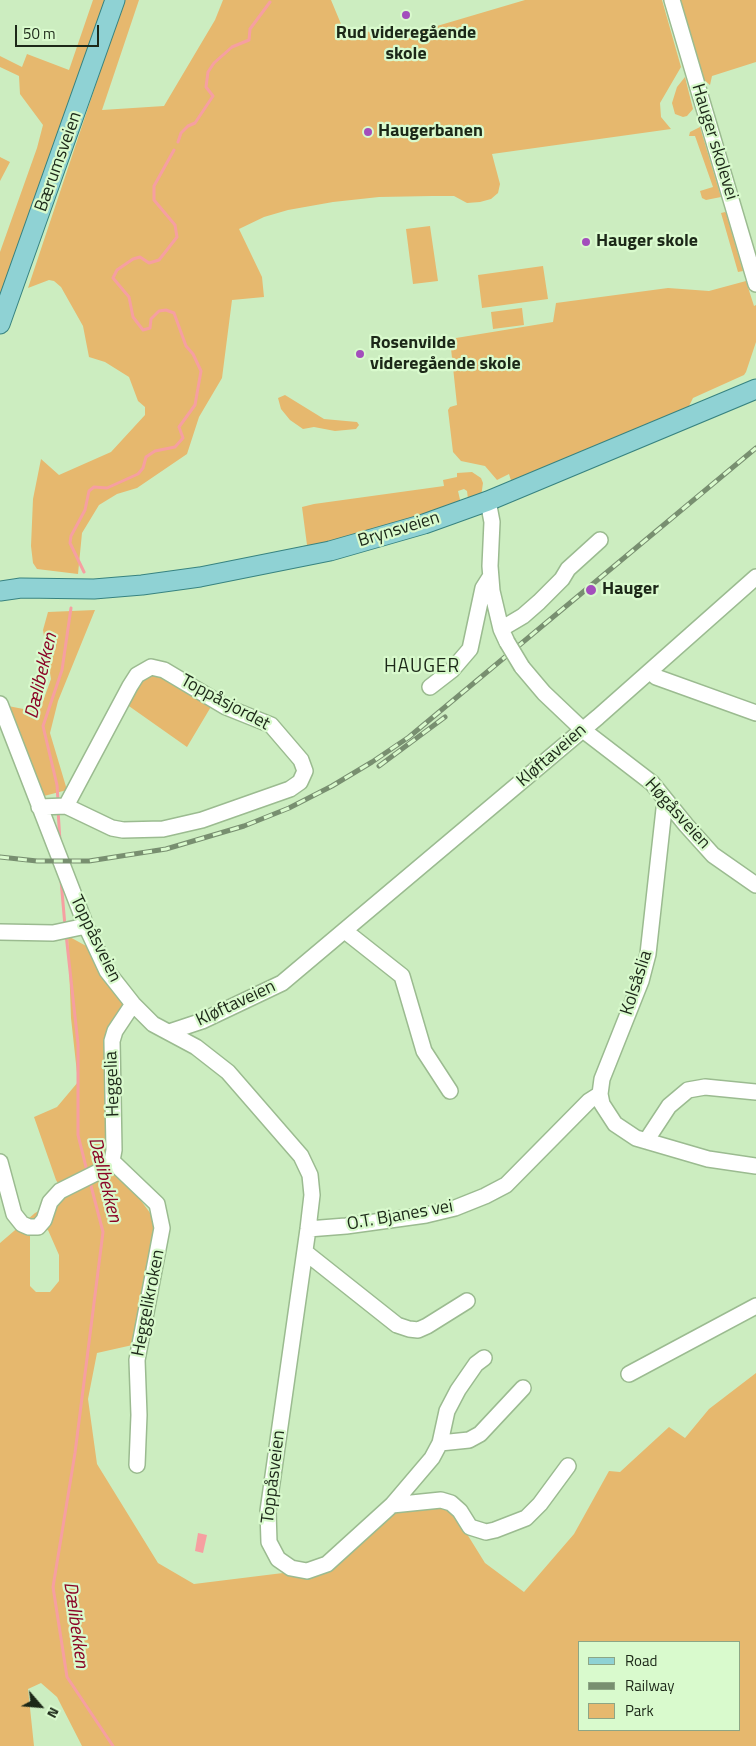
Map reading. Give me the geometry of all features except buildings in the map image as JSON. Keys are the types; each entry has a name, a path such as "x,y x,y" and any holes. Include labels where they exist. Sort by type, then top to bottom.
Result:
{"main road":[{"name":"Bærumsveien","path":"0,324 115,0"},
{"name":"Brynsveien","path":"0,591 21,588 94,589 142,585 220,574 350,546 424,524 488,501 756,389"},
{"name":"Brynsveien","path":"0,582 21,588"}],"street":[{"name":"Hauger skolevei","path":"672,0 756,284"},
{"name":"Høgåsveien","path":"488,501 492,522 490,577 494,604 503,636 522,667 537,687 583,730 645,777 713,855 756,886"},
{"path":"503,636 562,579 568,569 600,540"},
{"name":"Høgåsveien","path":"430,687 452,670 470,649 482,588 490,577"},
{"name":"Kløftaveien","path":"169,1032 202,1021 282,983 583,730 756,577"},
{"name":"Toppåsjordet","path":"39,807 66,806 112,828 139,831 163,829 202,820 290,789 300,782 304,772 301,760 271,725 226,707 164,670 151,667 137,675 66,806"},
{"path":"650,671 656,677 756,713"},
{"name":"Toppåsveien","path":"0,704 86,926 107,971 133,1004 153,1024 196,1047 228,1072 301,1156 310,1176 312,1194 308,1229 268,1511 269,1542 278,1560 291,1568 307,1571 317,1569 333,1560 362,1530 392,1505 432,1458 440,1443 447,1411 468,1375 484,1358"},
{"name":"Kolsåslia","path":"600,1094 606,1066 641,981 648,954 666,800"},
{"path":"0,932 53,933 86,926"},
{"path":"345,931 402,976 424,1051 450,1091"},
{"name":"Heggelia","path":"110,1164 115,1125 112,1041 115,1031 133,1004"},
{"path":"646,1141 669,1106 688,1090 705,1087 756,1092"},
{"path":"600,1094 602,1104 615,1124 625,1132 646,1141 708,1159 756,1166"},
{"name":"O.T. Bjanes vei","path":"308,1229 426,1215 455,1208 485,1196 506,1185 589,1101 600,1094"},
{"path":"0,1162 12,1207 22,1224 38,1227 47,1213 50,1202 60,1191 110,1164"},
{"name":"Heggelikroken","path":"110,1164 157,1204 162,1228 137,1360 139,1415 137,1464"},
{"path":"305,1252 397,1325 409,1329 418,1330 427,1326 467,1301"},
{"path":"629,1374 756,1306"},
{"path":"440,1443 469,1440 480,1434 523,1388"},
{"path":"392,1505 441,1500 451,1503 460,1511 470,1527 486,1532 526,1518 540,1504 568,1466"}],"green space":[{"path":"93,0 106,0 0,301 0,252 37,148 43,125 20,94 19,76 0,67 0,56 22,67 27,54 69,70"},
{"path":"124,0 139,0 102,110 164,106 215,20 223,0 331,0 341,24 353,30 380,33 393,39 525,0 662,0 681,67 660,103 661,117 671,129 492,154 500,184 498,193 491,199 467,203 454,196 379,197 333,202 288,210 264,217 239,229 262,277 264,297 232,300 222,378 199,417 187,454 137,488 117,494 99,505 82,533 78,574 37,569 33,563 31,546 33,499 41,459 59,475 111,452 145,415 145,407 138,401 129,377 105,362 89,357 83,326 61,287 54,281 49,280 28,288"},
{"path":"677,0 756,0 756,62 712,76 710,85 703,79"},
{"path":"685,77 693,109 687,116 683,117 675,114 672,103 677,87"},
{"path":"700,127 721,197 706,200 702,198 700,191 713,187 695,136 689,136 690,132"},
{"path":"0,157 10,162 0,181"},
{"path":"725,212 743,271 738,272 721,213"},
{"path":"430,226 438,281 413,284 406,229"},
{"path":"543,266 548,299 482,308 478,275"},
{"path":"746,281 754,306 756,305 756,342 746,372 744,375 693,398 689,406 673,417 512,484 509,474 497,480 485,466 461,461 453,452 448,410 450,407 457,405 450,339 553,322 556,303 668,288 709,291"},
{"path":"522,308 524,325 493,329 491,312"},
{"path":"285,395 324,419 357,422 359,425 356,429 335,431 314,427 303,429 290,420 281,409 278,398"},
{"path":"472,472 481,478 483,483 481,497 468,499 467,491 464,489 458,491 461,504 363,535 234,563 307,545 302,507 444,486 443,480 457,477 457,473"},
{"path":"95,610 58,701 50,733 67,790 44,796 8,706 39,712 51,679 43,630 48,612"},
{"path":"145,672 159,672 212,705 187,747 126,704"},
{"path":"68,936 88,947 124,1004 106,1034 113,1171 127,1180 128,1186 159,1225 137,1344 97,1353 88,1399 97,1464 158,1563 194,1584 291,1572 319,1574 385,1518 400,1509 449,1505 485,1563 524,1592 574,1534 609,1471 620,1472 669,1427 685,1438 709,1409 756,1373 756,1746 82,1746 57,1697 41,1683 28,1689 34,1746 0,1746 0,1243 35,1213 66,1196 56,1180 34,1117 57,1107 78,1082 71,1018","holes":["48,1230 59,1255 59,1281 50,1292 36,1292 30,1286 30,1234"]}],"shaded area":[{"path":"198,1533 207,1535 203,1553 195,1551"}],"waterway":[{"name":"Dælibekken","path":"178,142 181,133 188,126 195,123 213,96 206,87 208,72 214,63 232,47 249,40 250,29 270,2"},
{"name":"Dælibekken","path":"84,572 70,543 71,536 85,510 89,491 94,487 107,488 138,474 143,468 146,457 155,451 175,447 183,438 179,427 195,405 201,371 193,354 186,346 174,313 166,310 159,311 151,319 150,328 143,330 133,317 129,297 113,278 117,270 133,259 140,257 149,263 159,260 177,237 175,225 154,200 154,186 174,150"},
{"name":"Dælibekken","path":"58,801 57,785 43,726 62,670 71,608"},
{"name":"Dælibekken","path":"58,810 60,841"},
{"name":"Dælibekken","path":"61,880 65,926"},
{"name":"Dælibekken","path":"66,934 78,1044 78,1135 87,1171"},
{"name":"Dælibekken","path":"90,1182 103,1232 75,1453 53,1587 67,1677 113,1746"}],"railway":[{"path":"0,857 37,861 89,861 166,849 244,826 289,808 332,786 409,737 756,448"},
{"path":"379,766 445,717"}],"place":[{"name":"Rud videregående skole","path":"406,15"},
{"name":"Haugerbanen","path":"368,132"},
{"name":"Hauger skole","path":"586,242"},
{"name":"Rosenvilde videregående skole","path":"360,354"},
{"name":"Hauger","path":"591,590"}],"district":[{"name":"HAUGER","path":"422,667"}]}
